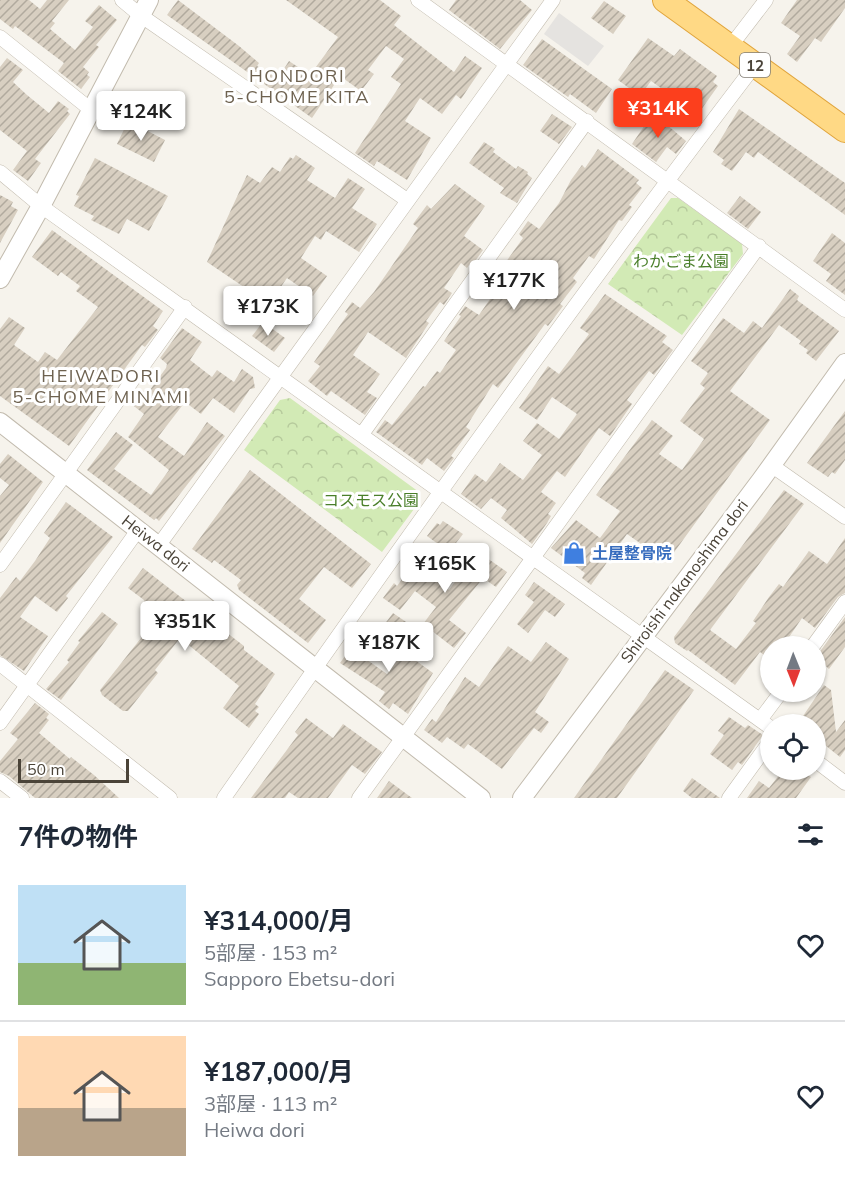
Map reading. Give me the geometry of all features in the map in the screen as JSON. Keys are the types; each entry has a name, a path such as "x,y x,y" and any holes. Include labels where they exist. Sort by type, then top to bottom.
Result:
{"highway":[{"name":"12","path":"665,0 845,130"}],"street":[{"path":"122,0 145,8 407,200"},
{"path":"418,0 845,310"},
{"path":"159,545 553,0"},
{"path":"730,47 766,0"},
{"path":"0,279 145,8"},
{"path":"0,38 90,109"},
{"path":"224,798 440,493 668,180 755,65"},
{"path":"363,434 587,121"},
{"path":"0,172 41,206 363,434 440,493 534,558 641,637 760,720"},
{"path":"359,798 759,246"},
{"path":"0,564 185,307"},
{"name":"Shiroishi nakanoshima dori","path":"522,798 845,363"},
{"name":"Heiwa dori","path":"0,422 481,798"},
{"path":"771,465 845,517"},
{"path":"0,723 138,530"},
{"path":"820,636 845,602"},
{"path":"0,664 171,798"},
{"path":"729,798 760,755"},
{"path":"826,769 845,783"},
{"path":"0,781 22,798"}],"green space":[{"name":"わかごま公園","path":"671,198 678,198 742,244 743,254 682,335 608,284"},
{"name":"コスモス公園","path":"290,398 419,492 420,501 382,552 244,450 280,400"}],"shaded area":[{"path":"559,13 604,46 588,66 544,34"}],"building":[{"path":"0,0 29,0 40,9 47,0 69,0 52,21 55,23 50,29 75,50 93,27 85,21 99,5 117,20 96,45 99,47 83,67 89,72 87,75 90,77 81,89 58,71 64,63 15,26 13,29 0,19"},
{"path":"178,0 239,46 259,63 257,66 278,78 289,61 310,75 338,37 286,0 380,0 401,16 394,25 454,72 465,56 482,68 461,99 456,95 442,114 420,98 405,121 431,138 407,180 377,161 374,166 355,153 401,84 391,77 404,59 386,46 368,70 374,74 361,91 340,76 312,118 167,15"},
{"path":"456,0 520,0 532,10 500,49 449,10"},
{"path":"797,0 845,0 845,8 821,42 815,38 797,62 787,54 800,36 781,23"},
{"path":"604,1 626,16 613,34 591,18"},
{"path":"648,38 674,56 680,49 717,76 713,82 718,86 698,114 651,81 640,96 618,80"},
{"path":"542,39 612,89 596,113 570,94 568,97 523,65"},
{"path":"7,58 23,70 13,82 27,95 49,113 58,101 69,109 67,111 70,114 35,159 41,163 28,181 13,170 27,151 0,130 0,67"},
{"path":"739,109 845,183 845,215 758,152 754,158 746,152 732,171 721,164 724,160 713,152"},
{"path":"653,113 686,141 676,154 667,147 656,162 632,144"},
{"path":"552,114 572,127 559,144 540,131"},
{"path":"128,121 165,140 154,162 117,144"},
{"path":"484,142 495,149 493,152 516,169 518,166 528,172 527,174 532,178 517,203 500,193 504,188 469,163"},
{"path":"598,149 639,180 636,183 642,188 629,205 632,207 622,221 619,220 594,259 589,256 573,278 577,282 560,304 563,306 548,326 545,324 498,388 493,384 466,427 470,430 451,456 454,458 444,471 427,458 422,465 376,432 385,420 392,425 423,386 425,387 437,371 440,373 456,350 444,341 465,306 479,315 497,289 485,278 497,261 503,266 523,238 519,234 528,221 539,229 559,203 582,165 585,168"},
{"path":"296,155 315,168 307,180 335,198 348,178 365,189 352,208 377,224 359,252 326,231 321,240 315,236 301,258 327,276 313,296 287,278 269,304 207,262 247,175 260,183 272,167 280,172 290,157 293,159"},
{"path":"95,158 168,196 149,231 127,219 119,234 91,220 94,216 74,206 79,196 76,195"},
{"path":"455,184 485,206 464,236 483,250 471,267 469,265 467,268 461,263 444,288 452,293 444,305 440,302 426,321 429,323 406,358 368,332 353,355 380,374 367,392 377,398 365,415 331,391 327,396 308,381 320,366 314,362 348,314 345,312 352,302 360,308 374,292 418,228 413,224 427,205 431,209"},
{"path":"0,195 13,202 11,206 18,210 0,243"},
{"path":"740,196 761,212 748,229 727,213"},
{"path":"52,230 163,311 153,326 158,330 145,347 142,345 69,446 0,396 0,329 9,317 25,328 14,345 38,362 45,352 57,360 98,307 76,291 80,286 61,272 58,276 32,257"},
{"path":"832,233 845,243 845,295 826,281 831,274 813,261"},
{"path":"790,289 799,296 797,300 839,331 816,361 806,353 808,350 799,344 801,341 779,325 730,391 770,420 667,562 627,534 591,585 582,578 585,573 551,548 576,520 600,538 620,511 596,495 652,420 673,436 659,454 682,470 704,439 680,421 705,388 700,384 708,373 691,361 723,318 744,333 753,321 762,328"},
{"path":"605,294 667,336 662,342 673,350 654,375 649,371 627,400 632,404 610,436 599,428 565,477 557,471 541,492 556,503 548,514 551,516 547,523 532,544 501,518 507,510 491,498 481,509 461,494 475,474 486,482 500,463 523,480 542,455 523,441 537,423 559,439 577,414 552,397 537,420 519,408 548,366 559,374 575,353 589,334 580,328"},
{"path":"263,322 285,338 274,352 252,336"},
{"path":"182,328 202,342 190,360 212,377 217,370 234,382 242,369 253,377 255,388 250,389 234,413 213,398 201,414 185,402 158,437 184,456 207,422 225,436 159,521 156,518 154,520 87,470 116,432 133,445 114,469 151,495 169,470 128,437 144,414 130,403 141,389 147,394 166,368 167,364 160,358"},
{"path":"845,411 845,460 835,474 832,472 828,477 807,463"},
{"path":"8,454 43,482 0,543 0,496 9,485 0,478 0,464"},
{"path":"250,470 371,564 352,588 324,567 299,599 326,620 308,643 239,590 237,585 241,580 214,560 212,563 192,549"},
{"path":"784,490 804,504 710,630 736,649 756,623 753,621 769,597 779,584 783,587 809,551 827,564 845,538 845,593 838,597 815,628 802,618 790,636 760,636 760,652 735,685 675,643 674,637"},
{"path":"66,502 113,537 66,596 68,598 57,612 35,596 20,617 48,636 24,671 0,655 0,598 16,577 20,581 35,561 50,538 44,533"},
{"path":"443,521 463,534 449,552 427,536 437,523 440,525"},
{"path":"477,551 507,572 496,587 483,578 449,620 466,633 454,648 423,624 436,607 415,591 400,610 383,598 394,583 397,586 414,564 449,590"},
{"path":"143,568 244,646 244,650 275,674 255,704 259,707 255,711 259,714 249,728 223,708 239,686 180,638 155,670 158,673 128,711 123,711 102,695 100,690 156,619 143,609 144,600 128,588"},
{"path":"534,582 565,604 555,617 545,610 528,633 517,624 534,602 525,595"},
{"path":"102,612 118,624 61,700 46,689 69,662 67,660 80,642 78,641"},
{"path":"393,613 415,628 404,644 381,629"},
{"path":"845,617 845,647 829,669 826,666 826,643"},
{"path":"368,624 381,633 363,657 387,674 404,652 433,673 408,714 393,703 389,709 379,701 385,692 340,663"},
{"path":"546,642 569,659 535,712 549,722 541,733 534,728 502,769 468,744 464,749 447,737 442,743 424,730 432,719 436,722 465,677 479,687 508,646 531,662"},
{"path":"665,670 694,690 617,798 574,798"},
{"path":"826,686 831,690 836,732 845,720 845,750 840,757 826,746 826,714 804,714 812,702 826,702"},
{"path":"35,703 49,714 46,718 49,720 39,733 70,759 71,757 94,775 119,798 35,798 9,776 0,772 0,761 18,739 10,733"},
{"path":"729,717 745,728 748,725 760,733 760,739 742,765 738,762 732,770 710,754 724,735 718,731"},
{"path":"306,718 333,738 343,724 382,752 365,774 352,765 328,798 298,798 289,792 285,798 251,798 298,735 295,732"},
{"path":"692,778 720,798 692,798 683,791"},
{"path":"775,780 809,780 796,798 747,798 759,781 769,788"},
{"path":"389,781 412,798 377,798"}],"place":[{"name":"土屋整骨院","path":"574,553"}],"district":[{"name":"HONDORI 5-CHOME KITA","path":"297,85"},
{"name":"HEIWADORI 5-CHOME MINAMI","path":"101,385"}]}
